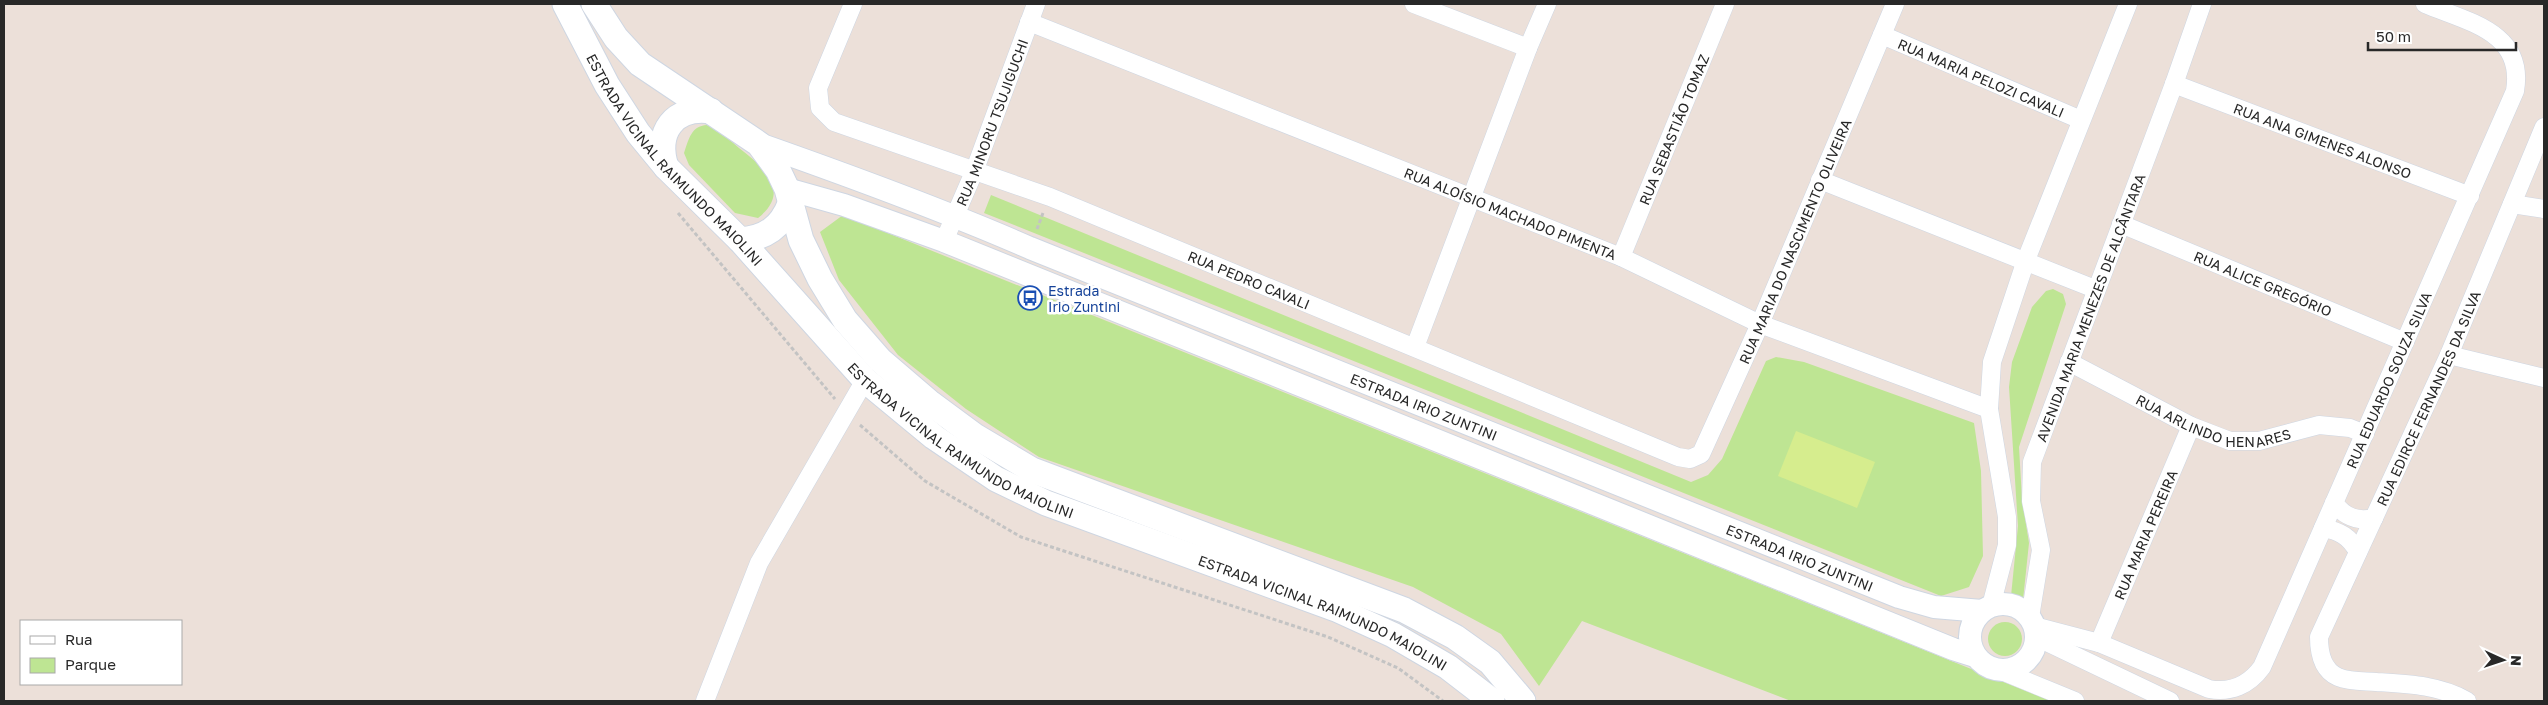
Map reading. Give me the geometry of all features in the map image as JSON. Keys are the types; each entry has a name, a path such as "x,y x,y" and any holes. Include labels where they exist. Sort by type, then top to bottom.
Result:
{"main road":[{"name":"ESTRADA VICINAL RAIMUNDO MAIOLINI","path":"566,4 607,85 638,133 666,167 740,240 866,380 934,437 996,479 1046,503 1336,609 1393,635 1448,667 1492,701"},
{"path":"594,4 616,38 640,64 711,111"},
{"path":"666,167 662,155 662,142 667,129 675,119 686,112 698,109 711,111"},
{"name":"ESTRADA VICINAL RAIMUNDO MAIOLINI","path":"711,111 759,144 778,170 789,196 801,240 820,279 845,320 880,360 929,402 975,436 1032,470 1404,610 1455,637 1490,662 1523,701"},
{"path":"740,240 760,237 777,227 785,216 789,196"}],"street":[{"name":"RUA PEDRO CAVALI","path":"853,4 819,83 818,98 820,108 834,122 974,172 1050,196 1678,457"},
{"name":"RUA MINORU TSUJIGUCHI","path":"944,242 974,172 1036,4"},
{"path":"1414,4 1528,48"},
{"path":"1415,347 1528,48 1547,4"},
{"name":"RUA SEBASTIÃO TOMAZ","path":"1621,257 1725,4"},
{"name":"RUA MARIA DO NASCIMENTO OLIVEIRA","path":"1678,457 1690,459 1701,454 1760,324 1895,4"},
{"path":"2075,701 1982,663 1971,647 1971,627 1986,608 2007,545 2007,516 1989,409 1992,362 2026,260 2128,4"},
{"name":"AVENIDA MARIA MENEZES DE ALCÂNTARA","path":"2033,627 2041,550 2031,501 2032,462 2095,289 2174,84 2202,4"},
{"name":"RUA EDUARDO SOUZA SILVA","path":"2099,643 2200,686 2218,690 2235,688 2250,680 2262,667 2515,91 2517,74 2513,57 2503,42 2489,30 2425,4"},
{"name":"RUA ALOÍSIO MACHADO PIMENTA","path":"1029,22 1621,257 1760,324 1989,409"},
{"name":"RUA MARIA PELOZI CAVALI","path":"1882,35 2081,120"},
{"name":"RUA ANA GIMENES ALONSO","path":"2174,84 2470,196"},
{"name":"RUA EDIRCE FERNANDES DA SILVA","path":"2467,701 2453,693 2415,684 2354,681 2337,676 2325,666 2319,653 2319,637 2449,355 2544,127"},
{"name":"ESTRADA IRIO ZUNTINI","path":"759,144 872,183 1899,597 1934,607 1986,608"},
{"path":"1820,180 2026,260 2095,289"},
{"name":"ESTRADA IRIO ZUNTINI","path":"789,196 844,205 944,242 1916,634 1976,656"},
{"path":"2512,204 2544,209"},
{"name":"RUA ALICE GREGÓRIO","path":"2121,224 2405,342"},
{"path":"2449,355 2544,378"},
{"name":"RUA ARLINDO HENARES","path":"2069,362 2215,437 2244,442 2274,438 2303,427 2319,425 2342,426 2365,434"},
{"path":"705,701 759,563 845,412 866,380"},
{"name":"RUA MARIA PEREIRA","path":"2099,643 2191,426"},
{"path":"2334,503 2347,516 2356,519 2374,518"},
{"path":"2324,528 2340,532 2354,544 2358,552"},
{"path":"1986,608 2012,605 2033,627 2170,701"},
{"path":"2033,627 2099,643"},
{"path":"1999,670 2020,665 2034,648 2033,627"}],"green space":[{"path":"707,125 716,129 748,155 765,171 771,180 774,189 773,198 768,208 758,218 735,213 689,165 684,153 689,138 697,128"},
{"path":"991,195 1691,482 1708,475 1722,459 1766,361 1776,357 1804,362 1974,423 1981,471 1983,556 1969,587 1941,596 984,213"},
{"path":"843,215 2051,701 1791,701 1582,621 1539,686 1501,634 1413,587 1039,457 966,409 898,355 839,280 820,232"},
{"path":"2053,289 2063,294 2066,304 2019,447 2022,499 2029,543 2023,600 2011,596 2018,526 2009,387 2012,362 2032,307 2046,291"},
{"path":"1796,431 1875,462 1857,508 1778,476"},
{"path":"2005,622 2017,627 2022,639 2017,651 2005,656 1993,651 1988,639 1993,627"}],"place":[{"name":"Estrada Irio Zuntini","path":"1030,298"}]}
